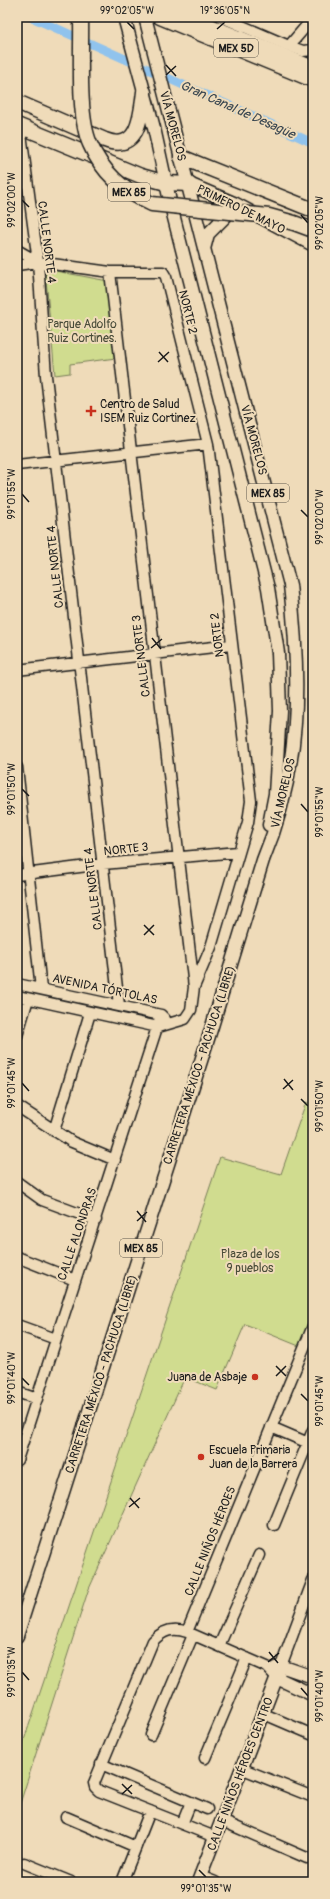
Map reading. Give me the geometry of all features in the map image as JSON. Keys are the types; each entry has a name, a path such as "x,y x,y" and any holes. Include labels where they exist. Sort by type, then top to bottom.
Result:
{"highway":[{"name":"MEX 85","path":"81,17 83,112 86,130 90,144 105,169 121,186 140,199 152,204 268,216 313,230"},
{"name":"MEX 5D","path":"160,17 313,80"},
{"name":"MEX 5D","path":"188,17 313,68"},
{"path":"17,102 113,142 122,142 133,135 138,128 144,92"},
{"name":"PRIMERO DE MAYO","path":"18,126 141,176 166,183 188,184"},
{"name":"PRIMERO DE MAYO","path":"181,157 313,210"}],"main road":[{"name":"VÍA MORELOS","path":"124,17 154,128 166,183 268,588 278,653 280,711 275,794 263,860"},
{"name":"VÍA MORELOS","path":"145,17 175,130 204,252 271,505 290,585 297,655 297,713 291,767 274,832 263,860"},
{"name":"PRIMERO DE MAYO","path":"188,184 236,204 313,244"},
{"path":"204,252 208,234 229,213 239,211 250,212"},
{"name":"CARRETERA MÉXICO - PACHUCA (LIBRE)","path":"17,1636 209,1036 263,860"},
{"path":"282,1666 313,1677"},
{"name":"CALLE NIÑOS HÉROES CENTRO","path":"199,1879 282,1666"},
{"path":"277,1678 313,1695"}],"street":[{"path":"221,17 289,46 303,51 313,50"},
{"path":"289,46 313,18"},
{"name":"CALLE NORTE 4","path":"18,126 38,262 46,376 120,1005"},
{"path":"17,250 38,262"},
{"path":"17,265 38,262 110,272"},
{"name":"NORTE 2","path":"110,272 159,271 163,272 166,277 208,444 251,802 248,822 211,948 194,987"},
{"name":"CALLE NORTE 3","path":"110,272 194,987 191,1010 185,1019 171,1024"},
{"path":"17,466 208,444"},
{"path":"17,670 232,645"},
{"path":"17,767 42,989"},
{"name":"NORTE 3","path":"17,875 179,856 238,852"},
{"name":"AVENIDA TÓRTOLAS","path":"17,984 161,1015 171,1024"},
{"path":"17,996 158,1027 171,1024"},
{"path":"17,1036 28,999"},
{"path":"54,1131 90,1012"},
{"name":"CALLE ALONDRAS","path":"17,1459 96,1220 161,1015"},
{"path":"17,1106 72,1142 115,1160"},
{"path":"17,1182 42,1200 96,1220"},
{"path":"17,1258 75,1280"},
{"path":"17,1325 56,1339"},
{"name":"CALLE NIÑOS HÉROES","path":"151,1735 270,1427 313,1326"},
{"path":"17,1392 37,1399"},
{"path":"270,1427 310,1444"},
{"path":"274,1525 310,1444 313,1430"},
{"path":"219,1646 259,1555"},
{"path":"267,1668 282,1666 313,1580"},
{"path":"215,1838 99,1791 95,1787 94,1783 101,1764 153,1641 160,1634 169,1630 178,1629 190,1633 267,1668 277,1678"},
{"path":"205,1758 247,1658"},
{"path":"264,1714 313,1735"},
{"path":"101,1764 208,1809"},
{"path":"242,1769 313,1798"},
{"path":"182,1824 191,1802"},
{"path":"122,1882 150,1811"},
{"path":"66,1817 136,1847"},
{"path":"222,1822 307,1858"},
{"path":"24,1863 71,1882"},
{"path":"199,1879 215,1882"}],"green space":[{"name":"Parque Adolfo Ruiz Cortines.","path":"45,269 108,281 116,358 70,364 70,373 55,375"},
{"name":"Plaza de los 9 pueblos","path":"306,1102 313,1105 313,1311 299,1346 245,1324 217,1390 185,1377 88,1591 17,1813 17,1761 220,1157 281,1174"}],"waterway":[{"name":"Gran Canal de Desagüe","path":"31,17 313,143"}],"place":[{"name":"Centro de Salud ISEM Ruiz Cortinez","path":"91,411"},
{"name":"Juana de Asbaje","path":"255,1377"},
{"name":"Escuela Primaria Juan de la Barrera","path":"201,1457"}]}
